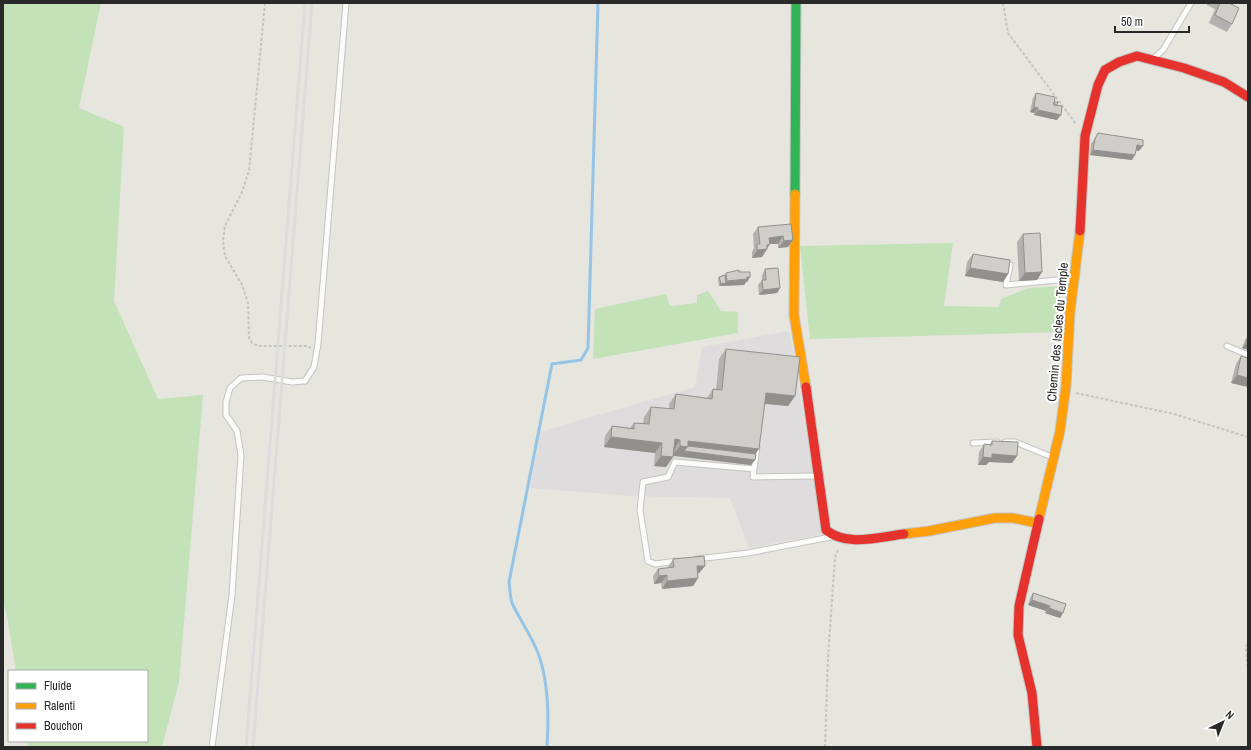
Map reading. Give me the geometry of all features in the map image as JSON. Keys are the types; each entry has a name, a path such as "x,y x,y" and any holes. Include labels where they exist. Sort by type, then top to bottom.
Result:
{"street":[{"path":"796,3 794,315 800,344 826,530 838,538 852,540 929,531 996,518 1013,518 1037,523"},
{"name":"Chemin des Iscles du Temple","path":"1037,747 1032,693 1018,635 1019,606 1037,523 1060,431 1079,242 1085,136 1098,85 1105,70 1119,62 1137,56 1184,68 1224,82 1248,97"}],"lane":[{"path":"212,747 232,595 241,455 237,431 226,415 226,402 230,388 241,378 263,377 292,382 305,381 314,367 317,350 346,3"},
{"path":"1152,60 1163,50 1191,3"},
{"path":"1010,265 1006,285 1057,280 1074,280"},
{"path":"1227,346 1248,355"},
{"path":"758,438 753,477 818,476"},
{"path":"974,443 1015,442 1053,458"},
{"path":"686,560 655,564 648,561 640,510 643,482 668,477 675,462 754,469"},
{"path":"694,559 748,553 838,538"}],"path":[{"path":"265,3 249,171 242,192 225,226 223,241 225,256 242,285 248,303 249,338 252,342 258,346 306,346 317,350"},
{"path":"1003,3 1008,33 1085,136"},
{"path":"1065,391 1174,414 1248,437"},
{"path":"825,747 828,658 835,558 838,538"},
{"path":"1248,639 1246,649 1248,672"}],"shaded area":[{"path":"789,331 823,534 749,548 730,498 632,496 530,488 540,432 695,387 702,347"}],"green space":[{"path":"3,3 101,3 79,108 124,127 114,301 158,399 203,395 179,682 162,747 28,747 27,742 148,742 148,670 16,670 3,601"},
{"path":"953,243 944,306 999,307 1001,299 1029,288 1062,286 1058,332 810,339 800,246"},
{"path":"708,291 721,311 738,312 738,333 593,359 595,309 666,294 670,306 697,303 697,295"}],"building":[{"path":"1220,3 1229,3 1239,8 1232,24 1215,15"},
{"path":"1036,93 1055,97 1054,105 1062,106 1061,115 1038,110 1038,108 1034,107"},
{"path":"1054,102 1058,102 1057,105 1054,105"},
{"path":"1098,133 1143,140 1143,146 1137,145 1135,155 1093,150"},
{"path":"791,224 793,240 784,241 783,236 769,238 770,244 767,245 767,249 757,250 757,244 760,244 758,227"},
{"path":"1040,233 1042,272 1025,273 1023,234"},
{"path":"973,254 1010,260 1008,274 970,268"},
{"path":"778,268 780,288 763,290 762,280 766,280 765,269"},
{"path":"739,270 739,272 750,272 750,277 747,277 747,279 727,281 726,273"},
{"path":"725,275 726,283 721,284 719,277"},
{"path":"726,349 800,357 795,396 766,393 759,449 688,441 688,447 680,446 680,440 675,439 673,457 661,456 662,443 611,437 612,426 634,429 634,423 649,424 651,407 674,409 676,394 712,399 713,389 722,390"},
{"path":"1241,356 1248,358 1248,378 1237,375"},
{"path":"992,441 1018,442 1017,456 992,454 992,458 983,457 984,444 992,445"},
{"path":"688,446 756,454 755,460 684,451"},
{"path":"704,556 705,566 697,566 698,578 667,581 667,575 659,576 658,569 674,567 673,559"},
{"path":"1033,593 1066,604 1063,613 1049,608 1050,606 1032,600"}],"waterway":[{"path":"547,747 548,711 542,664 535,646 512,603 509,582 552,364 581,360 588,348 598,3"}],"railway":[{"path":"246,747 305,3"},
{"path":"253,747 312,3"}],"traffic: fast":[{"path":"795,194 796,3"}],"traffic: slow":[{"path":"795,194 794,315 806,387"},
{"path":"1039,519 1060,431 1066,386 1070,312 1080,231"},
{"path":"904,534 929,531 995,518 1013,518 1037,523"}],"traffic: jam":[{"path":"1080,231 1085,136 1098,85 1105,70 1119,62 1137,56 1184,68 1224,82 1248,97"},
{"path":"806,387 826,530 834,535 853,540 874,539 904,534"},
{"path":"1037,747 1032,693 1018,635 1019,606 1039,519"}]}
